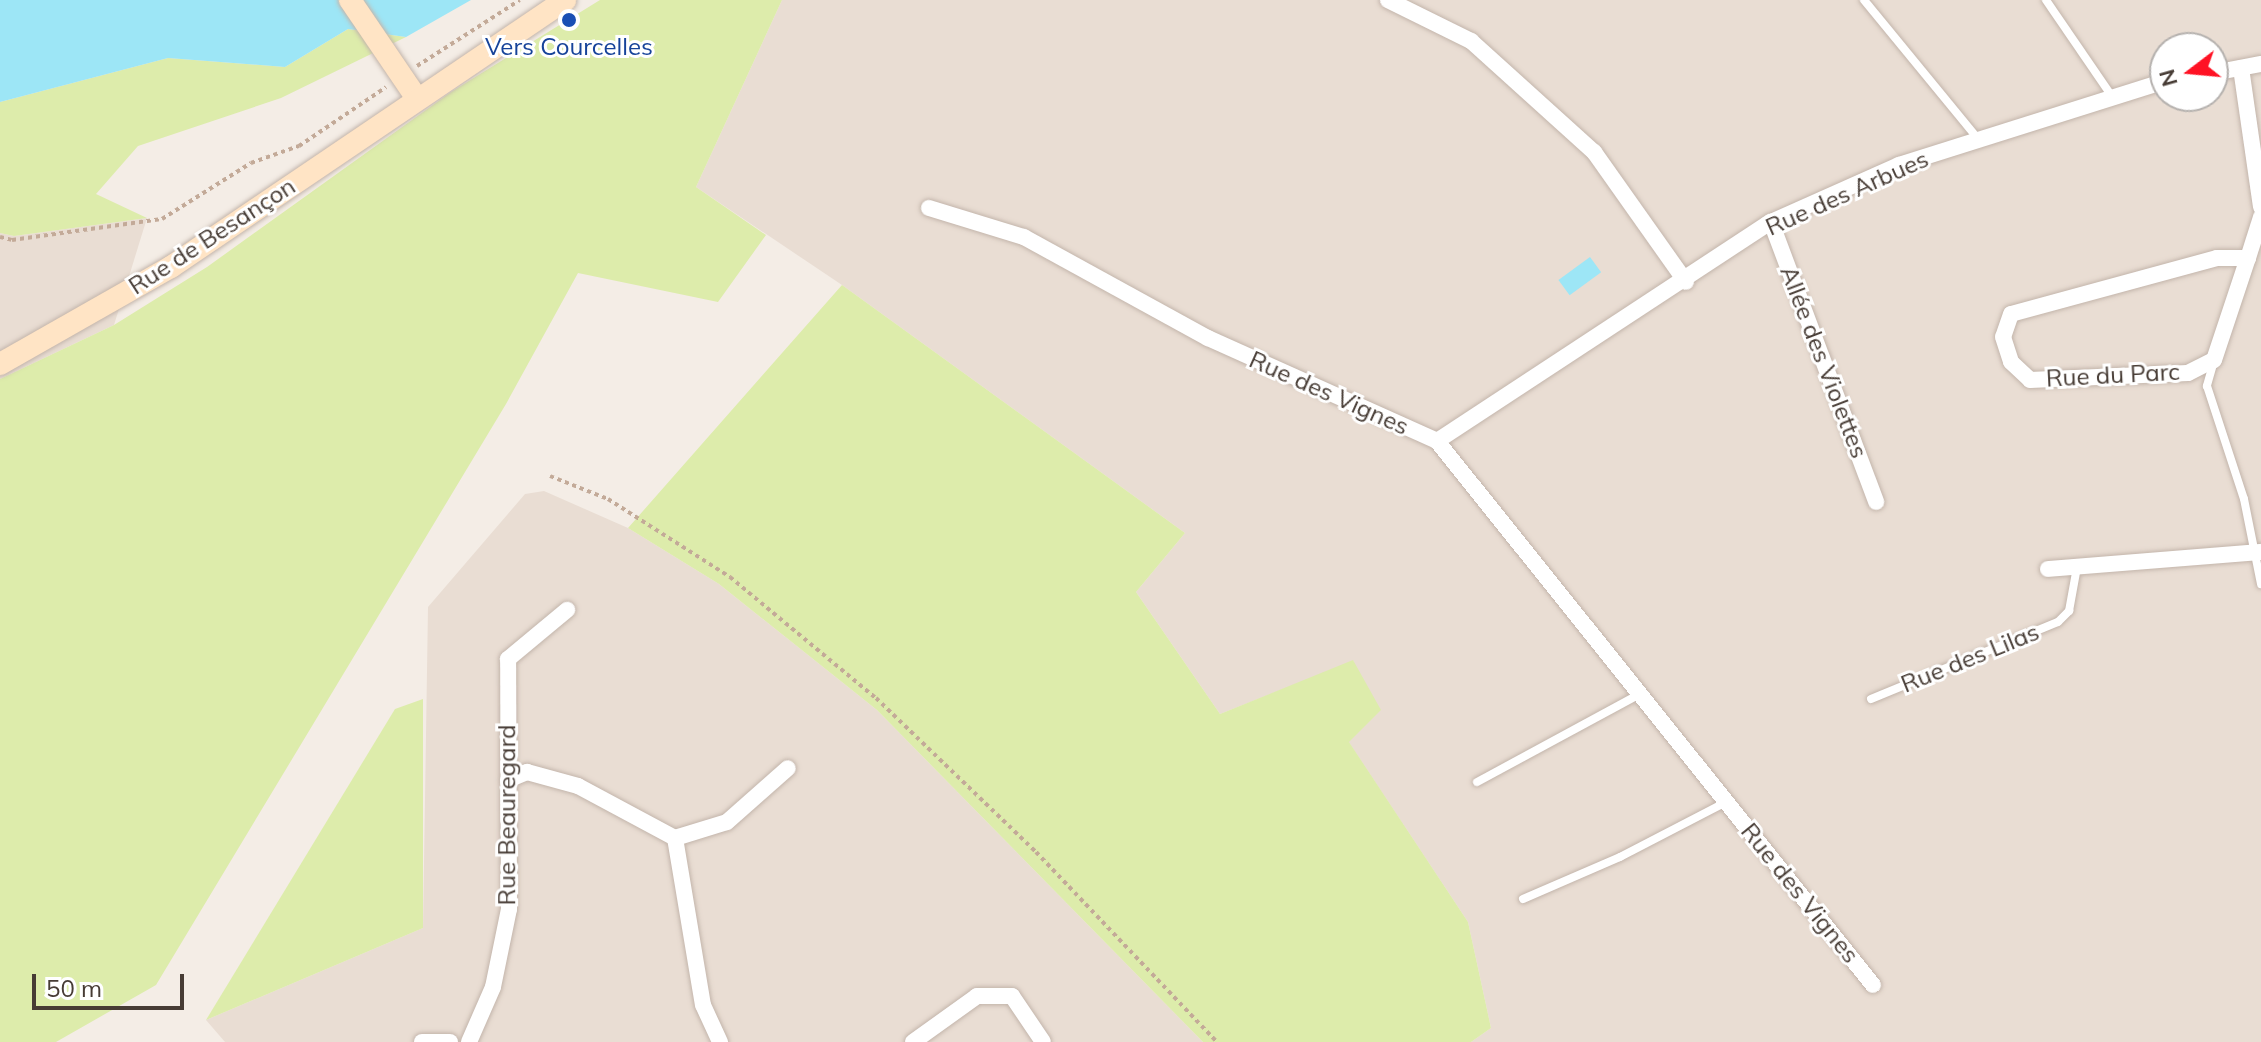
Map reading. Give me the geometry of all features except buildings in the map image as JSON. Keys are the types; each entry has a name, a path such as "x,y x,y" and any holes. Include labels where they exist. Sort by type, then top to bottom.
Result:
{"main road":[{"path":"350,0 404,68 416,97"},
{"name":"Rue de Besançon","path":"0,364 171,267 416,97 565,0"}],"street":[{"path":"1388,0 1471,41 1594,152 1686,282"},
{"path":"2229,70 2261,64"},
{"path":"2241,68 2261,207"},
{"name":"Rue des Arbues","path":"1437,441 1686,282 1771,222 1899,165 2149,85"},
{"name":"Rue des Vignes","path":"929,208 1024,237 1208,338 1437,441 1873,985"},
{"name":"Rue du Parc","path":"2248,258 2217,258 2011,314 2003,337 2011,362 2030,380 2188,373 2214,360 2248,258 2261,217"},
{"name":"Allée des Violettes","path":"1771,222 1876,502"},
{"path":"2048,569 2259,552"},
{"name":"Rue Beauregard","path":"469,1042 493,987 509,909 508,659 567,610"},
{"path":"508,780 527,772 578,786 675,838 727,822 788,768"},
{"path":"675,838 703,1005 720,1042"},
{"path":"913,1042 977,996 1012,996 1043,1042"},
{"path":"422,1042 450,1042"}],"lane":[{"path":"1864,0 1978,139"},
{"path":"2046,0 2111,95"},
{"path":"2214,360 2207,386 2259,552 2261,584"},
{"name":"Rue des Lilas","path":"1871,699 2058,622 2069,611 2077,567"},
{"path":"1477,782 1641,694"},
{"name":"Rue des Vignes","path":"1523,899 1620,857 1726,801"}],"path":[{"path":"0,237 12,240 162,219 251,163 299,146 404,68 520,0"},
{"path":"550,476 608,499 730,577 864,688 1036,852 1217,1042"}],"shaded area":[{"path":"782,0 2261,0 2261,1042 1471,1042 1491,1028 1468,922 1348,741 1354,661 1220,714 1136,592 1185,533 842,285 696,187"},
{"path":"147,218 114,325 0,379 0,233 14,236"},
{"path":"544,491 628,528 719,584 877,710 1203,1042 225,1042 206,1020 423,928 428,607 525,494"}],"green space":[{"path":"600,0 782,0 696,187 766,235 718,302 578,273 506,404 156,985 56,1042 0,1042 0,379 114,325 207,267 451,92"},
{"path":"348,29 406,37 281,98 138,146 96,194 147,218 14,236 0,233 0,102 168,58 285,67"},
{"path":"842,285 1185,533 1136,592 1220,714 1353,660 1381,710 1349,742 1468,922 1491,1028 1471,1042 1203,1042 877,710 719,584 628,528"},
{"path":"423,699 423,928 206,1020 395,709"}],"water":[{"path":"0,0 471,0 406,37 348,29 285,67 168,58 0,102"},
{"path":"1590,257 1601,272 1570,295 1558,280"}],"place":[{"name":"Vers Courcelles","path":"569,20"}]}
